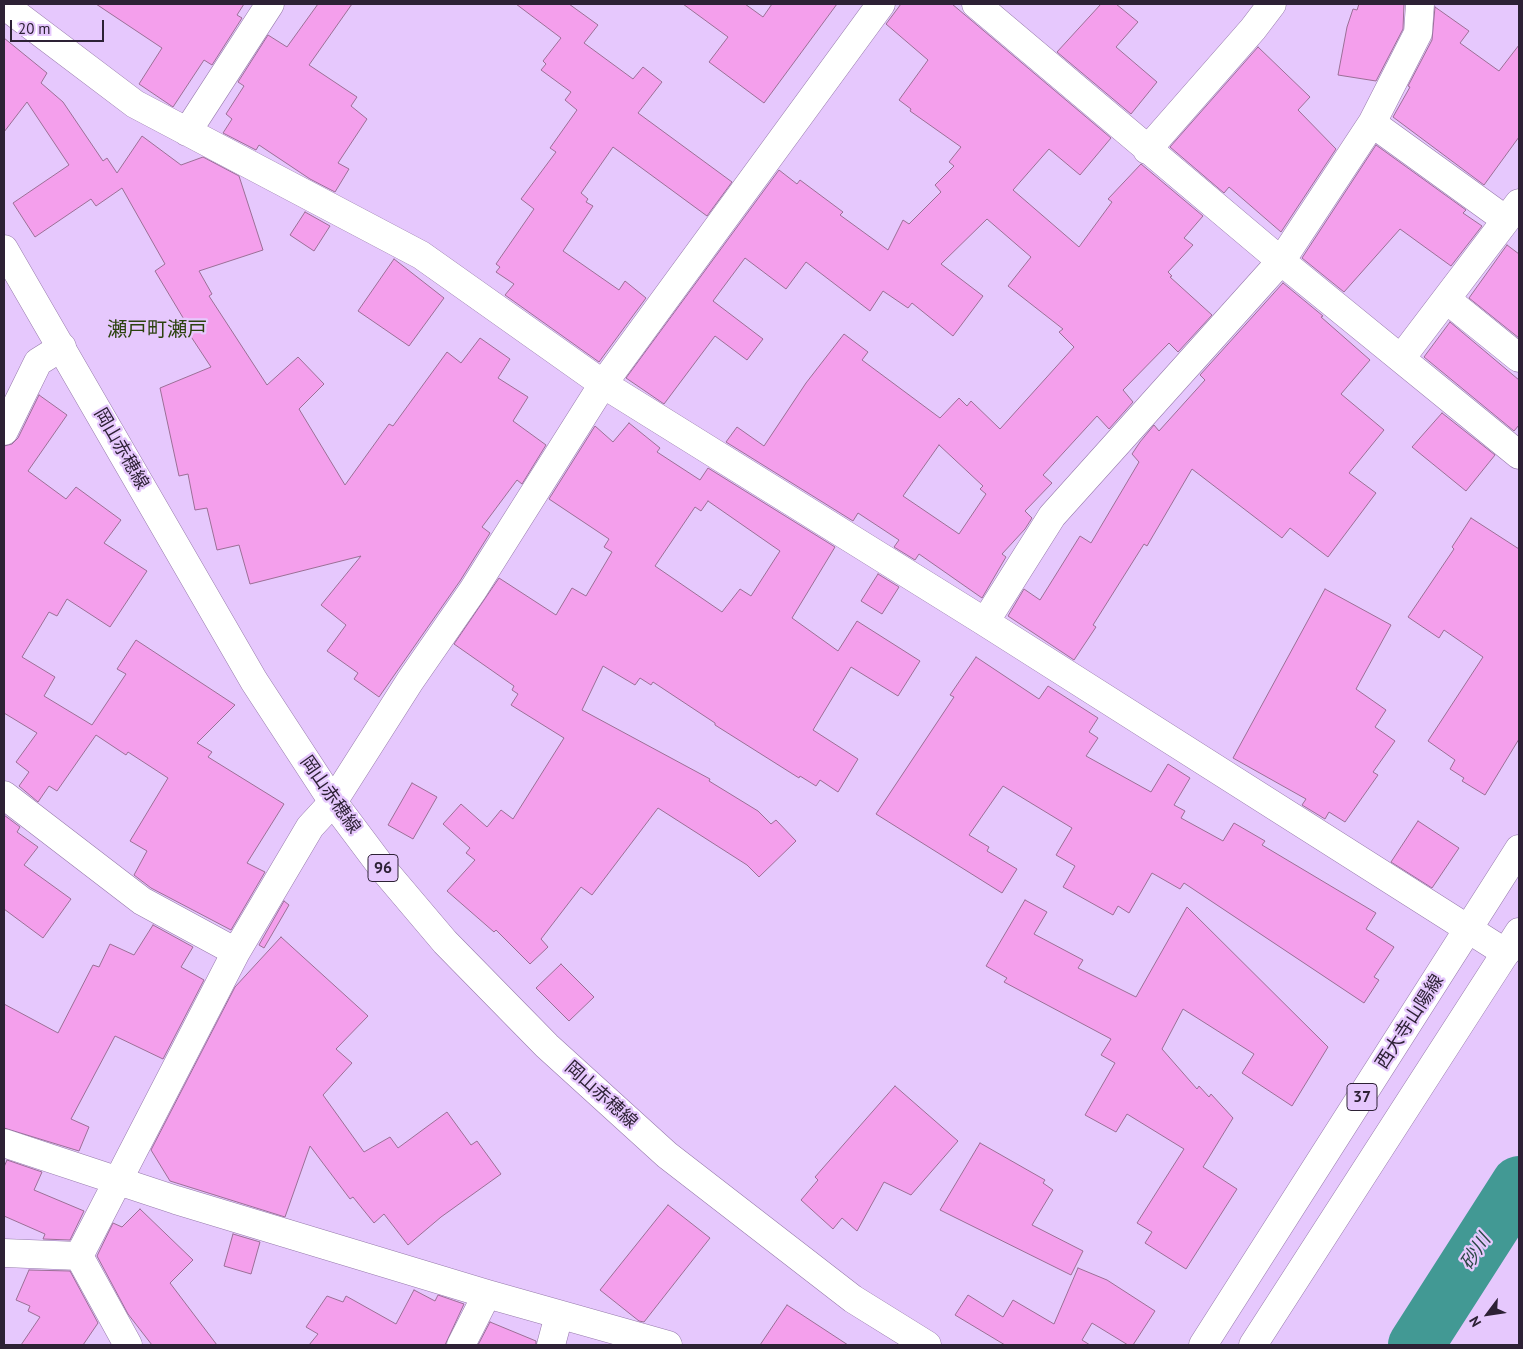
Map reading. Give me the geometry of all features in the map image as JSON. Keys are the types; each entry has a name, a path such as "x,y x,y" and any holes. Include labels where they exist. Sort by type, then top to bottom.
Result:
{"street":[{"path":"187,132 270,4"},
{"path":"79,1256 236,952 310,827 333,802 410,680 473,590 603,384 881,4"},
{"path":"976,4 1147,150 1281,261 1402,357 1519,455"},
{"path":"1147,150 1272,4"},
{"path":"985,622 1052,516 1281,261 1372,123 1418,34 1420,4"},
{"path":"4,5 135,104 421,256 603,384 985,622 1469,930 1512,943"},
{"path":"1372,123 1513,211 1402,357"},
{"name":"岡山赤穂線","path":"4,249 62,346 254,681 333,802 384,870 445,942 547,1046 667,1155 853,1299 927,1345"},
{"path":"1446,299 1519,358"},
{"path":"4,431 38,362 62,346"},
{"path":"4,795 142,902 236,952"},
{"name":"西大寺山陽線","path":"1203,1345 1519,849"},
{"name":"37","path":"1253,1345 1512,943"},
{"path":"4,1143 176,1200 487,1294 668,1345"},
{"path":"4,1253 79,1256"},
{"path":"79,1256 128,1345"},
{"path":"461,1345 487,1294"},
{"path":"551,1345 559,1315"}],"building":[{"path":"96,4 244,4 237,15 242,18 212,65 204,60 173,107 139,84 162,48"},
{"path":"318,4 352,4 309,65 357,97 351,106 367,119 338,163 349,169 335,192 310,179 259,145 256,150 223,133 232,119 226,114 244,86 238,82 268,35 287,47"},
{"path":"516,4 569,4 598,25 584,43 633,79 643,67 662,82 638,113 732,182 707,216 613,147 581,193 588,199 586,202 593,206 563,251 619,290 625,281 646,298 599,362 505,295 514,284 496,272 500,267 496,264 534,209 521,199 556,152 550,148 577,110 565,100 571,92 541,70 546,64 543,61 561,38"},
{"path":"683,4 745,4 763,17 772,4 837,4 764,103 709,62 728,37"},
{"path":"901,4 952,4 1111,138 1080,175 1049,149 1013,190 1079,247 1112,202 1108,199 1141,164 1203,216 1184,238 1193,245 1168,272 1172,276 1170,277 1212,315 1178,352 1169,343 1123,390 1133,402 1109,429 1097,416 1043,475 1052,483 1025,511 1032,518 1025,529 1002,554 1006,557 982,598 919,554 915,560 894,547 899,540 858,513 853,521 726,442 737,427 764,446 806,383 844,334 868,352 862,360 940,418 959,398 967,406 971,401 1000,429 1074,347 1059,332 1063,329 1008,286 1031,257 987,219 941,264 983,296 953,336 912,303 908,308 883,291 870,311 806,262 786,289 745,258 713,301 763,339 747,360 715,336 664,404 626,378 779,170 797,184 800,180 843,212 840,215 888,250 903,220 909,224 941,192 935,185 954,166 949,162 961,147 910,111 911,109 899,100 928,60 886,24","holes":["939,445 983,486 980,489 986,494 959,534 903,496"]},
{"path":"1101,4 1116,4 1138,22 1116,47 1157,82 1131,114 1057,52"},
{"path":"1359,4 1404,4 1403,29 1376,81 1338,75 1347,27 1353,9 1357,10"},
{"path":"1435,7 1469,31 1460,43 1499,71 1519,45 1519,137 1484,185 1393,117 1410,87 1408,86 1432,40"},
{"path":"4,38 47,73 41,83 63,102 103,161 107,158 117,173 142,136 181,165 203,157 239,176 263,250 199,271 212,294 209,296 267,385 298,357 324,384 299,409 345,485 389,424 393,426 447,352 461,363 480,338 510,359 498,378 528,397 513,421 546,445 522,484 517,480 482,527 490,533 460,581 379,697 354,679 358,673 327,651 346,625 321,605 361,556 250,584 239,545 217,550 207,508 195,510 188,474 179,476 160,388 211,367 182,323 185,321 155,271 165,264 122,188 96,206 91,199 35,237 13,203 69,165 27,102 4,132"},
{"path":"1258,47 1310,97 1298,110 1336,149 1281,232 1229,187 1224,193 1170,147"},
{"path":"1376,145 1466,210 1463,213 1482,226 1451,266 1400,229 1344,292 1302,258"},
{"path":"305,212 330,226 314,251 290,235"},
{"path":"1507,245 1519,254 1519,338 1469,298"},
{"path":"394,259 444,298 409,346 358,311"},
{"path":"1283,283 1323,316 1321,317 1370,360 1341,394 1384,430 1349,473 1376,493 1328,557 1290,528 1282,538 1192,469 1147,546 1144,544 1093,625 1096,627 1074,660 1008,616 1024,589 1040,600 1080,536 1091,543 1139,462 1132,454 1140,442 1154,425 1159,431 1205,380 1200,375"},
{"path":"1450,322 1519,380 1519,425 1514,431 1424,357"},
{"path":"39,395 67,415 28,471 66,499 76,487 121,520 104,543 147,571 110,627 67,599 57,616 49,612 22,657 55,677 44,696 92,725 126,674 117,669 136,640 235,705 197,743 212,752 208,757 284,804 247,863 265,872 231,930 151,888 134,875 147,851 130,841 168,778 128,752 126,755 96,735 57,791 49,786 38,802 19,786 29,772 16,762 37,733 4,713 4,446 12,444 18,438"},
{"path":"1442,413 1495,455 1466,491 1412,447"},
{"path":"629,423 660,448 657,452 700,480 708,468 835,547 792,618 838,651 857,621 920,661 898,696 851,667 813,730 858,759 838,792 820,780 816,786 800,776 799,778 715,725 715,723 653,682 651,685 640,678 635,685 603,666 582,710 710,779 709,781 758,811 771,824 776,820 796,841 759,877 747,865 658,808 592,895 581,887 541,939 548,947 530,964 496,930 494,932 447,891 475,860 466,853 470,848 443,824 461,804 487,827 501,810 513,819 564,738 511,705 518,694 512,690 514,686 454,644 499,578 556,615 572,588 586,596 612,552 604,547 609,539 549,499 595,426 613,442","holes":["708,501 780,551 751,596 740,589 722,612 655,566 695,507 701,511"]},
{"path":"1471,518 1519,549 1519,739 1485,795 1462,781 1464,778 1450,769 1455,760 1428,741 1483,657 1444,630 1439,638 1408,617 1454,549 1452,547"},
{"path":"878,574 899,587 882,614 861,601"},
{"path":"1325,589 1391,625 1356,689 1386,710 1375,727 1395,741 1373,772 1378,775 1345,822 1329,812 1325,819 1302,805 1306,799 1233,758"},
{"path":"976,657 1039,699 1048,686 1098,718 1089,732 1098,738 1086,756 1151,792 1168,764 1190,778 1174,805 1185,811 1181,818 1223,841 1234,823 1265,841 1262,845 1376,913 1366,929 1394,947 1374,977 1379,980 1364,1003 1184,883 1180,889 1152,873 1129,913 1118,906 1113,915 1063,887 1075,866 1056,855 1072,828 1003,786 969,835 989,847 987,851 1017,869 1002,893 876,814 954,697 950,695"},
{"path":"412,783 437,797 413,839 388,825"},
{"path":"4,815 20,827 17,832 38,847 24,865 71,899 43,938 4,909"},
{"path":"1418,821 1459,848 1432,888 1391,862"},
{"path":"1025,900 1047,912 1034,934 1083,960 1078,968 1136,997 1187,907 1328,1047 1292,1106 1242,1073 1254,1054 1183,1009 1162,1049 1197,1089 1199,1086 1209,1097 1211,1094 1233,1118 1203,1167 1237,1189 1186,1269 1145,1243 1152,1232 1137,1223 1184,1149 1127,1114 1116,1132 1085,1115 1115,1063 1101,1055 1111,1039 1004,982 1007,978 986,966"},
{"path":"284,901 289,905 264,948 259,945"},
{"path":"153,925 193,947 181,967 204,980 163,1059 115,1036 71,1119 89,1127 79,1151 4,1128 4,1004 58,1033 93,965 99,967 110,944 134,955"},
{"path":"281,937 368,1016 336,1049 352,1063 323,1095 364,1152 390,1137 398,1148 447,1112 471,1145 477,1141 501,1174 441,1217 408,1245 384,1214 374,1223 353,1197 350,1199 310,1146 285,1217 170,1181 151,1150 235,987"},
{"path":"561,964 594,997 569,1021 536,988"},
{"path":"895,1086 958,1141 911,1195 884,1182 857,1231 842,1218 833,1229 801,1200 818,1180 815,1177"},
{"path":"980,1143 1045,1180 1043,1183 1053,1190 1032,1225 1083,1251 1071,1275 940,1210"},
{"path":"7,1160 42,1172 34,1190 84,1211 70,1240 43,1239 45,1234 4,1216 4,1167"},
{"path":"668,1205 710,1238 644,1322 639,1321 600,1290"},
{"path":"140,1209 193,1260 170,1283 217,1345 152,1345 128,1314 97,1256 113,1223 122,1227"},
{"path":"233,1234 260,1242 251,1274 224,1266"},
{"path":"1078,1268 1107,1280 1155,1311 1133,1345 1128,1345 1092,1323 1082,1340 1090,1345 1005,1345 955,1315 968,1295 1003,1317 1013,1300 1054,1324"},
{"path":"29,1270 70,1271 98,1323 83,1345 21,1345 40,1317 28,1311 30,1306 16,1300"},
{"path":"414,1290 435,1301 438,1295 464,1304 445,1345 309,1345 318,1334 306,1327 327,1296 343,1302 346,1296 396,1324"},
{"path":"787,1305 848,1345 760,1345"},
{"path":"490,1322 536,1341 536,1345 478,1345"}],"waterway":[{"name":"砂川","path":"1416,1345 1519,1184"}],"district":[{"name":"瀬戸町瀬戸","path":"157,330"}]}
